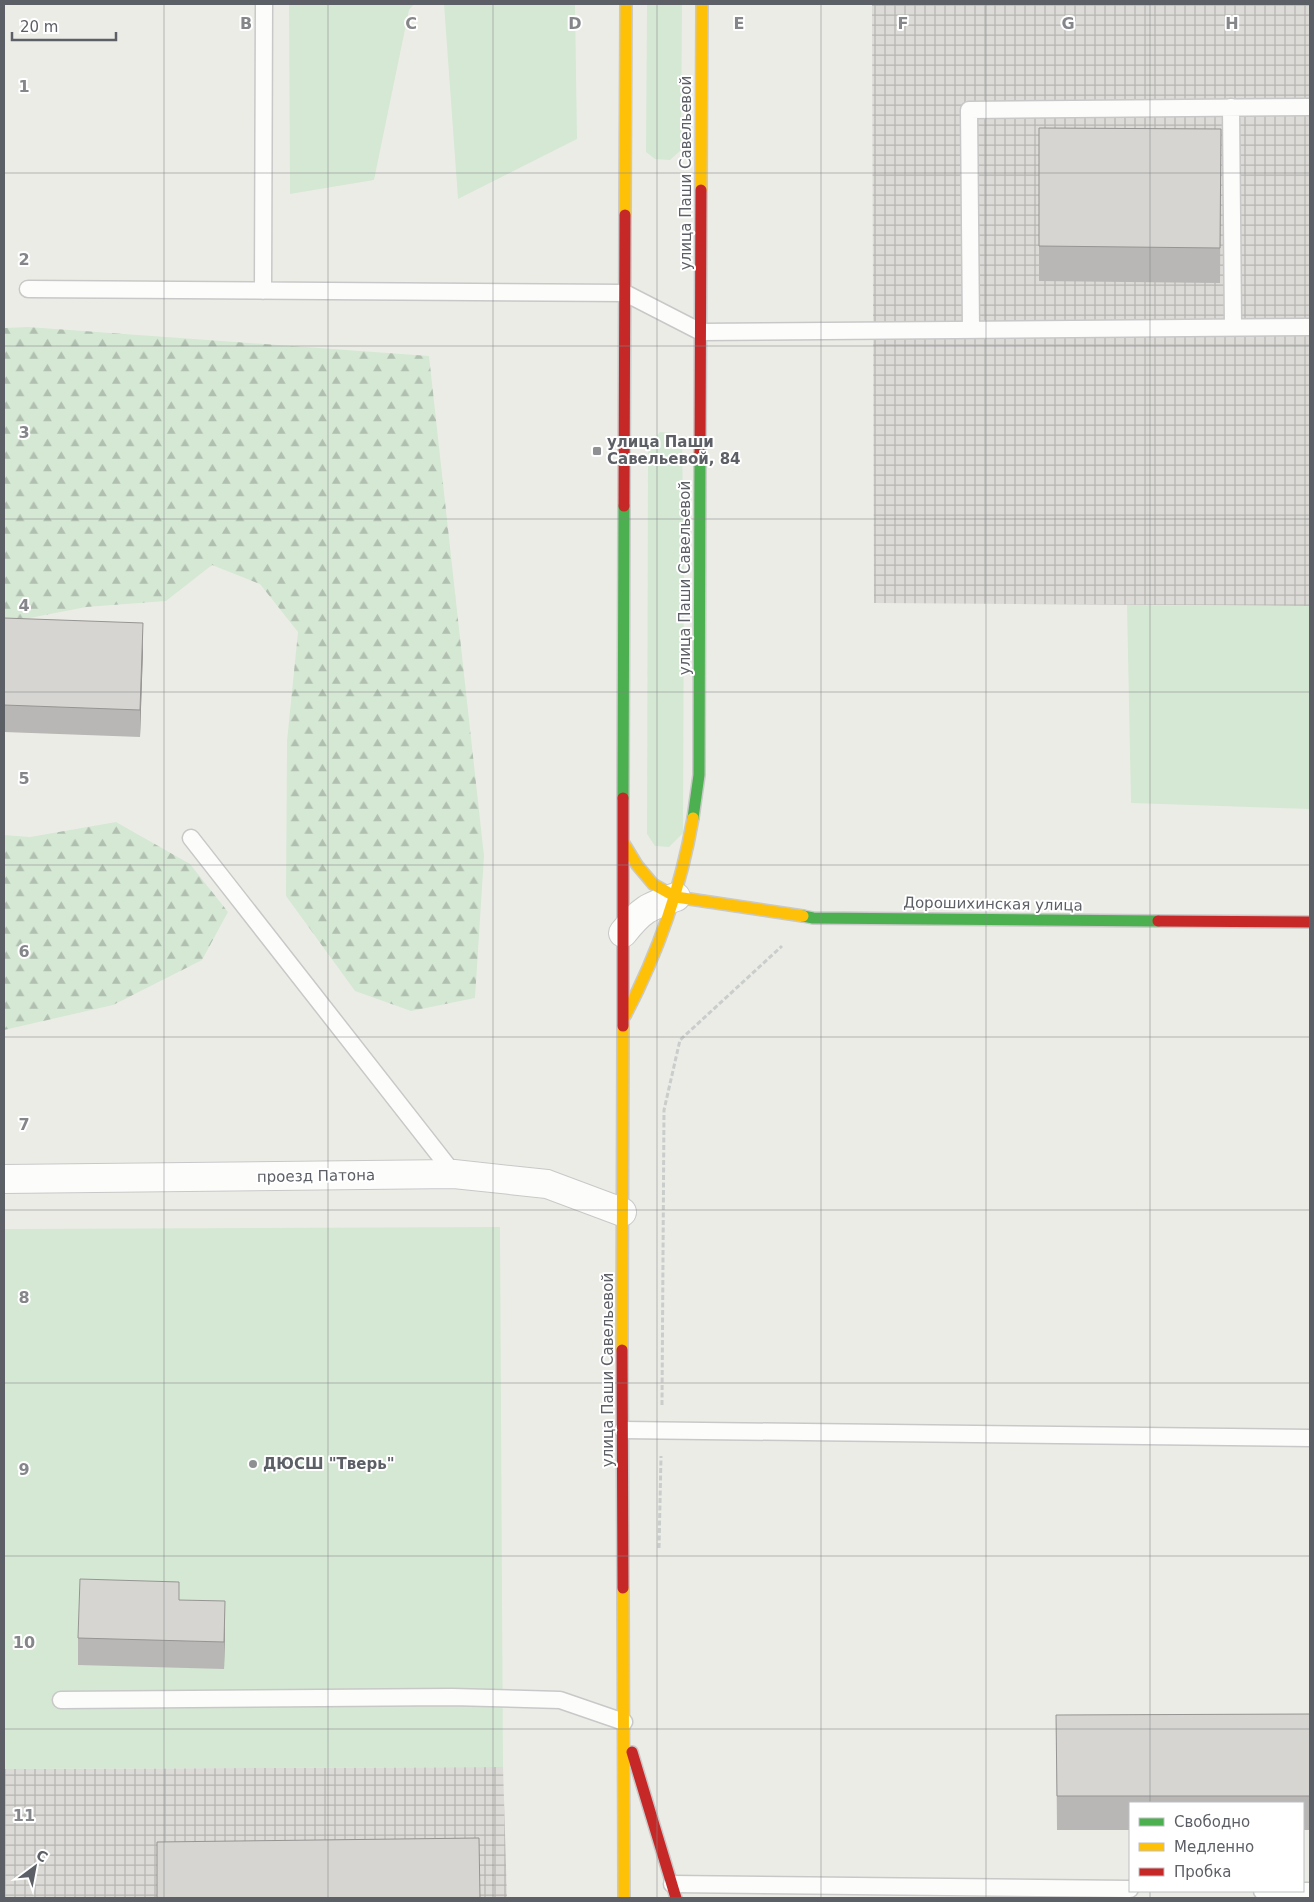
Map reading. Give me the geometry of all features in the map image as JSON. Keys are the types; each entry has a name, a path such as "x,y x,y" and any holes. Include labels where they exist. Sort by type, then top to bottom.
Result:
{"street":[{"name":"улица Паши Савельевой","path":"624,1898 622,1212 626,4"},
{"name":"улица Паши Савельевой","path":"623,1019 657,951 676,898 691,837 699,775 702,4"},
{"path":"623,842 637,865 654,884 676,898"},
{"path":"623,933 635,918 648,908 676,898"},
{"name":"Дорошихинская улица","path":"676,898 813,918 1310,922"},
{"name":"проезд Патона","path":"4,1179 454,1174 547,1184 622,1212"},
{"name":"улица Паши Савельевой","path":"624,1722 674,1891"}],"lane":[{"path":"263,291 264,4"},
{"path":"1231,107 1233,327"},
{"path":"972,330 969,110 1310,107"},
{"path":"28,289 625,293 701,332 1310,327"},
{"path":"191,838 454,1174"},
{"path":"623,1430 1310,1438"},
{"path":"61,1700 452,1697 560,1700 624,1722"},
{"path":"674,1891 1129,1889"}],"path":[{"path":"659,1548 664,1258 664,1110 680,1040 813,918"}],"shaded area":[{"path":"872,4 1310,4 1310,606 874,603"},
{"path":"503,1767 507,1898 4,1898 4,1769"}],"green space":[{"path":"289,4 414,4 409,10 374,180 290,194"},
{"path":"444,4 575,4 577,139 458,199"},
{"path":"647,4 682,4 681,150 670,160 655,159 646,152"},
{"path":"28,327 429,356 484,856 475,998 411,1011 355,991 286,896 287,741 298,632 260,584 212,565 166,601 86,607 4,623 4,328"},
{"path":"660,432 671,433 682,441 684,561 683,833 669,847 655,846 647,834 648,446"},
{"path":"1127,605 1310,606 1310,809 1131,803"},
{"path":"116,822 190,864 228,912 202,960 113,1005 4,1030 4,835 30,837"},
{"name":"ДЮСШ \"Тверь\"","path":"500,1227 503,1767 4,1769 4,1229"}],"building":[{"path":"1039,128 1221,129 1220,248 1039,246"},
{"path":"4,618 143,623 140,710 4,705"},
{"path":"80,1579 179,1582 179,1600 225,1601 224,1642 78,1638"},
{"path":"1310,1714 1310,1796 1057,1796 1056,1715"},
{"path":"479,1838 480,1898 157,1898 157,1842"}],"traffic: fast":[{"path":"693,818 699,775 700,453"},
{"path":"623,798 624,506"},
{"path":"803,916 813,918 1158,921"}],"traffic: slow":[{"path":"625,215 626,4"},
{"path":"701,190 702,4"},
{"path":"625,1016 648,968 667,920 682,870 693,818"},
{"path":"623,842 637,865 653,884 676,897 803,916"},
{"path":"622,1350 623,1026"},
{"path":"623,1588 624,1898"}],"traffic: jam":[{"path":"700,453 701,190"},
{"path":"624,506 625,215"},
{"path":"623,798 623,1026"},
{"path":"1158,921 1310,922"},
{"path":"622,1350 623,1588"},
{"path":"632,1752 676,1898"}],"place":[{"name":"улица Паши Савельевой, 84","path":"597,451"},
{"name":"ДЮСШ \"Тверь\"","path":"253,1464"}]}
